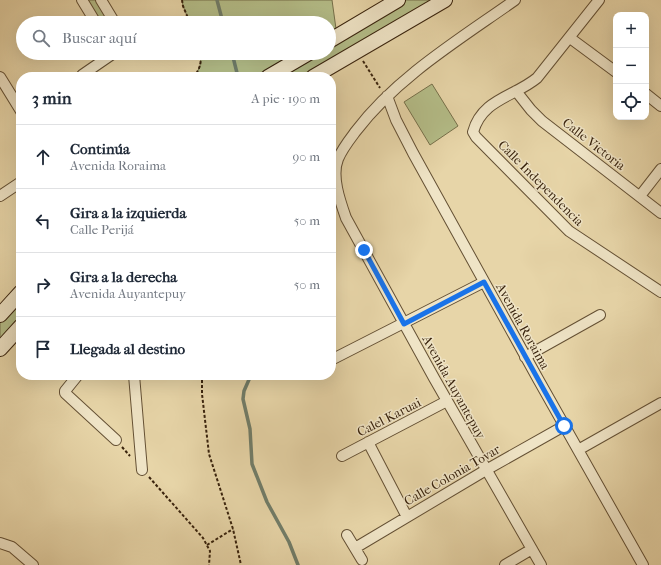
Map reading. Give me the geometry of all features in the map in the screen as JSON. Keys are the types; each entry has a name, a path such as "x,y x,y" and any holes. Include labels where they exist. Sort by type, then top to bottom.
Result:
{"main road":[{"path":"336,37 398,0"},
{"path":"322,72 445,0"},
{"path":"277,72 297,60"},
{"path":"0,315 16,297"},
{"path":"0,349 16,331"}],"street":[{"path":"82,0 92,16"},
{"path":"101,0 111,16"},
{"name":"Avenida Auyantepuy","path":"515,0 425,64 387,96 363,122 337,159 336,186 346,218 447,401 541,565"},
{"path":"516,91 528,86 538,78 599,0"},
{"path":"570,38 613,70"},
{"path":"86,72 104,60"},
{"path":"0,77 16,103"},
{"name":"Calle Independencia","path":"516,91 495,101 488,108 476,124 473,132 476,137 569,231 661,292"},
{"name":"Calle Victoria","path":"516,91 542,121 661,213"},
{"name":"Avenida Roraima","path":"387,96 396,120 413,153 564,426 643,565"},
{"path":"649,96 661,106"},
{"path":"640,196 661,169"},
{"path":"0,196 16,185"},
{"path":"336,358 484,282"},
{"path":"526,357 600,315"},
{"path":"74,380 65,393 116,440"},
{"path":"134,380 142,470"},
{"name":"Calel Karuai","path":"342,456 447,401"},
{"path":"578,450 661,403"},
{"name":"Calle Colonia Tovar","path":"355,548 407,516 564,426"},
{"path":"368,442 407,516"},
{"path":"347,535 362,560"},
{"path":"0,543 12,547 33,565"},
{"path":"505,565 532,549"}],"path":[{"path":"182,0 188,16"},
{"path":"358,51 377,85 387,96"},
{"path":"198,72 200,67 200,60"},
{"path":"202,380 202,394 209,454 233,529 241,565"},
{"path":"116,440 203,538 210,551 209,565"},
{"path":"207,545 233,529"}],"green space":[{"path":"82,0 101,0 111,16 92,16"},
{"path":"182,0 332,0 334,16 187,16"},
{"path":"398,0 445,0 322,72 197,72 201,60 336,60 336,29 337,36"},
{"path":"432,84 458,126 430,145 404,102"},
{"path":"16,297 16,331 0,349 0,315"}],"waterway":[{"path":"217,0 221,16"},
{"path":"234,60 237,72"},
{"path":"249,380 244,391 243,399 250,429 252,464 267,502 289,542 298,565"}],"route":[{"path":"364,250 404,324 484,282 564,426"}]}
